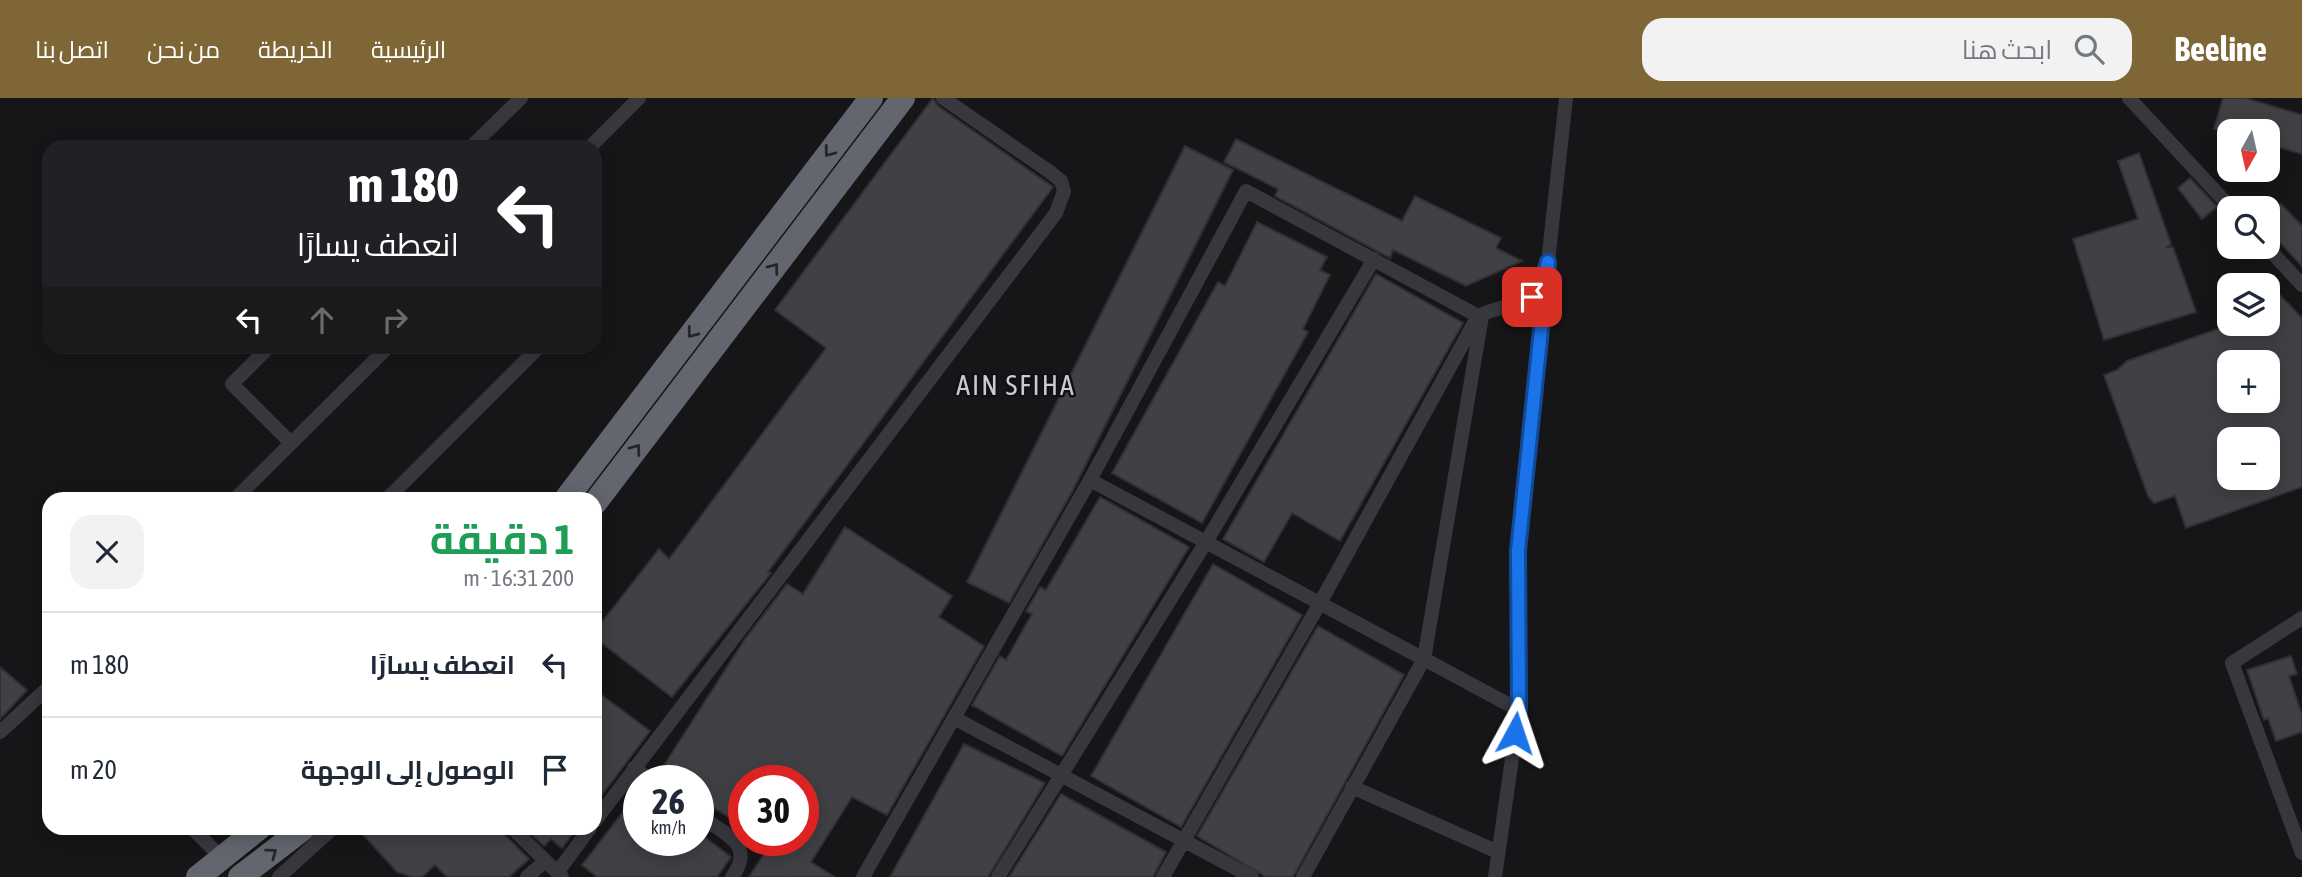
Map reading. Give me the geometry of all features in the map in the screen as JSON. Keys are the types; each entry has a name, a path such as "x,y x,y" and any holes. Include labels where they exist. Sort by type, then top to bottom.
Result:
{"highway":[{"path":"571,492 871,98"},
{"path":"602,494 903,98"},
{"path":"198,877 250,835"},
{"path":"240,877 295,835"}],"street":[{"path":"478,140 521,98"},
{"path":"597,140 639,98"},
{"path":"636,765 1056,213 1062,200 1061,181 943,98"},
{"path":"1495,877 1519,710 1518,551 1566,98"},
{"path":"2129,98 2220,196"},
{"path":"863,877 1090,480 1246,191 1480,314 1491,313 1532,297 1541,287 1548,262"},
{"path":"998,877 1206,542 1374,259"},
{"path":"2278,259 2302,285"},
{"path":"1163,877 1320,603 1480,314"},
{"path":"1303,877 1424,659 1480,314"},
{"path":"262,354 232,384 292,443"},
{"path":"242,492 381,354"},
{"path":"394,492 532,354"},
{"path":"1090,480 1519,710"},
{"path":"2302,618 2232,663 2299,835 2302,853"},
{"path":"0,732 42,693"},
{"path":"954,718 1252,877"},
{"path":"602,811 623,783"},
{"path":"1352,787 1498,852"},
{"path":"714,827 738,844 743,854 741,865 732,877"},
{"path":"199,835 222,858"},
{"path":"279,877 325,835"},
{"path":"519,835 559,875 585,835"},
{"path":"527,877 544,862"}],"building":[{"path":"933,98 938,106 1053,187 768,572 771,573 672,697 602,643 602,622 659,549 669,559 826,348 775,310"},
{"path":"2223,98 2245,98 2302,115 2302,154 2280,148 2280,119 2217,119 2217,129 2214,129"},
{"path":"1236,139 1402,221 1415,196 1501,238 1496,248 1522,261 1466,286 1393,250 1390,258 1275,196 1278,189 1224,162"},
{"path":"1185,146 1233,170 1073,490 1009,603 967,582"},
{"path":"2139,153 2171,244 2167,247 2173,247 2196,312 2104,340 2073,239 2138,219 2118,161"},
{"path":"2190,178 2217,207 2202,219 2178,188"},
{"path":"2280,205 2302,226 2302,266 2280,243"},
{"path":"1257,222 1327,257 1320,270 1330,275 1303,329 1308,332 1202,523 1112,473 1218,282 1225,286"},
{"path":"1376,274 1463,323 1340,541 1292,513 1264,562 1223,539"},
{"path":"2281,296 2302,318 2302,487 2186,528 2175,496 2154,503 2148,496 2104,375 2117,370 2127,361 2217,329 2217,336 2280,336"},
{"path":"1100,497 1189,547 1062,756 972,705 1000,656 1006,660 1032,614 1026,611 1040,587 1046,590"},
{"path":"845,527 952,596 939,617 984,646 887,815 852,797 819,849 819,765 728,765 728,817 714,808 714,765 664,765 745,639 787,584 803,594"},
{"path":"1213,564 1302,615 1181,827 1091,776"},
{"path":"1318,626 1404,675 1293,877 1266,877 1197,836"},
{"path":"2291,656 2297,674 2289,676 2302,715 2302,732 2276,741 2268,718 2264,720 2247,670"},
{"path":"0,667 27,690 0,719"},
{"path":"602,695 650,731 602,795"},
{"path":"964,744 1045,783 988,877 890,877"},
{"path":"1061,794 1166,852 1153,877 1009,877"},
{"path":"623,812 623,856 714,856 714,844 731,857 717,877 597,877 582,865"},
{"path":"363,835 505,835 529,859 509,877 447,877 435,865 422,877 397,872"},
{"path":"532,835 572,835 562,848 551,839 544,846"},
{"path":"763,856 815,856 811,862 835,877 749,877"}],"district":[{"name":"AIN SFIHA","path":"1016,385"}],"route":[{"path":"1515,733 1519,710 1518,551 1548,262 1541,287 1532,297"}]}
